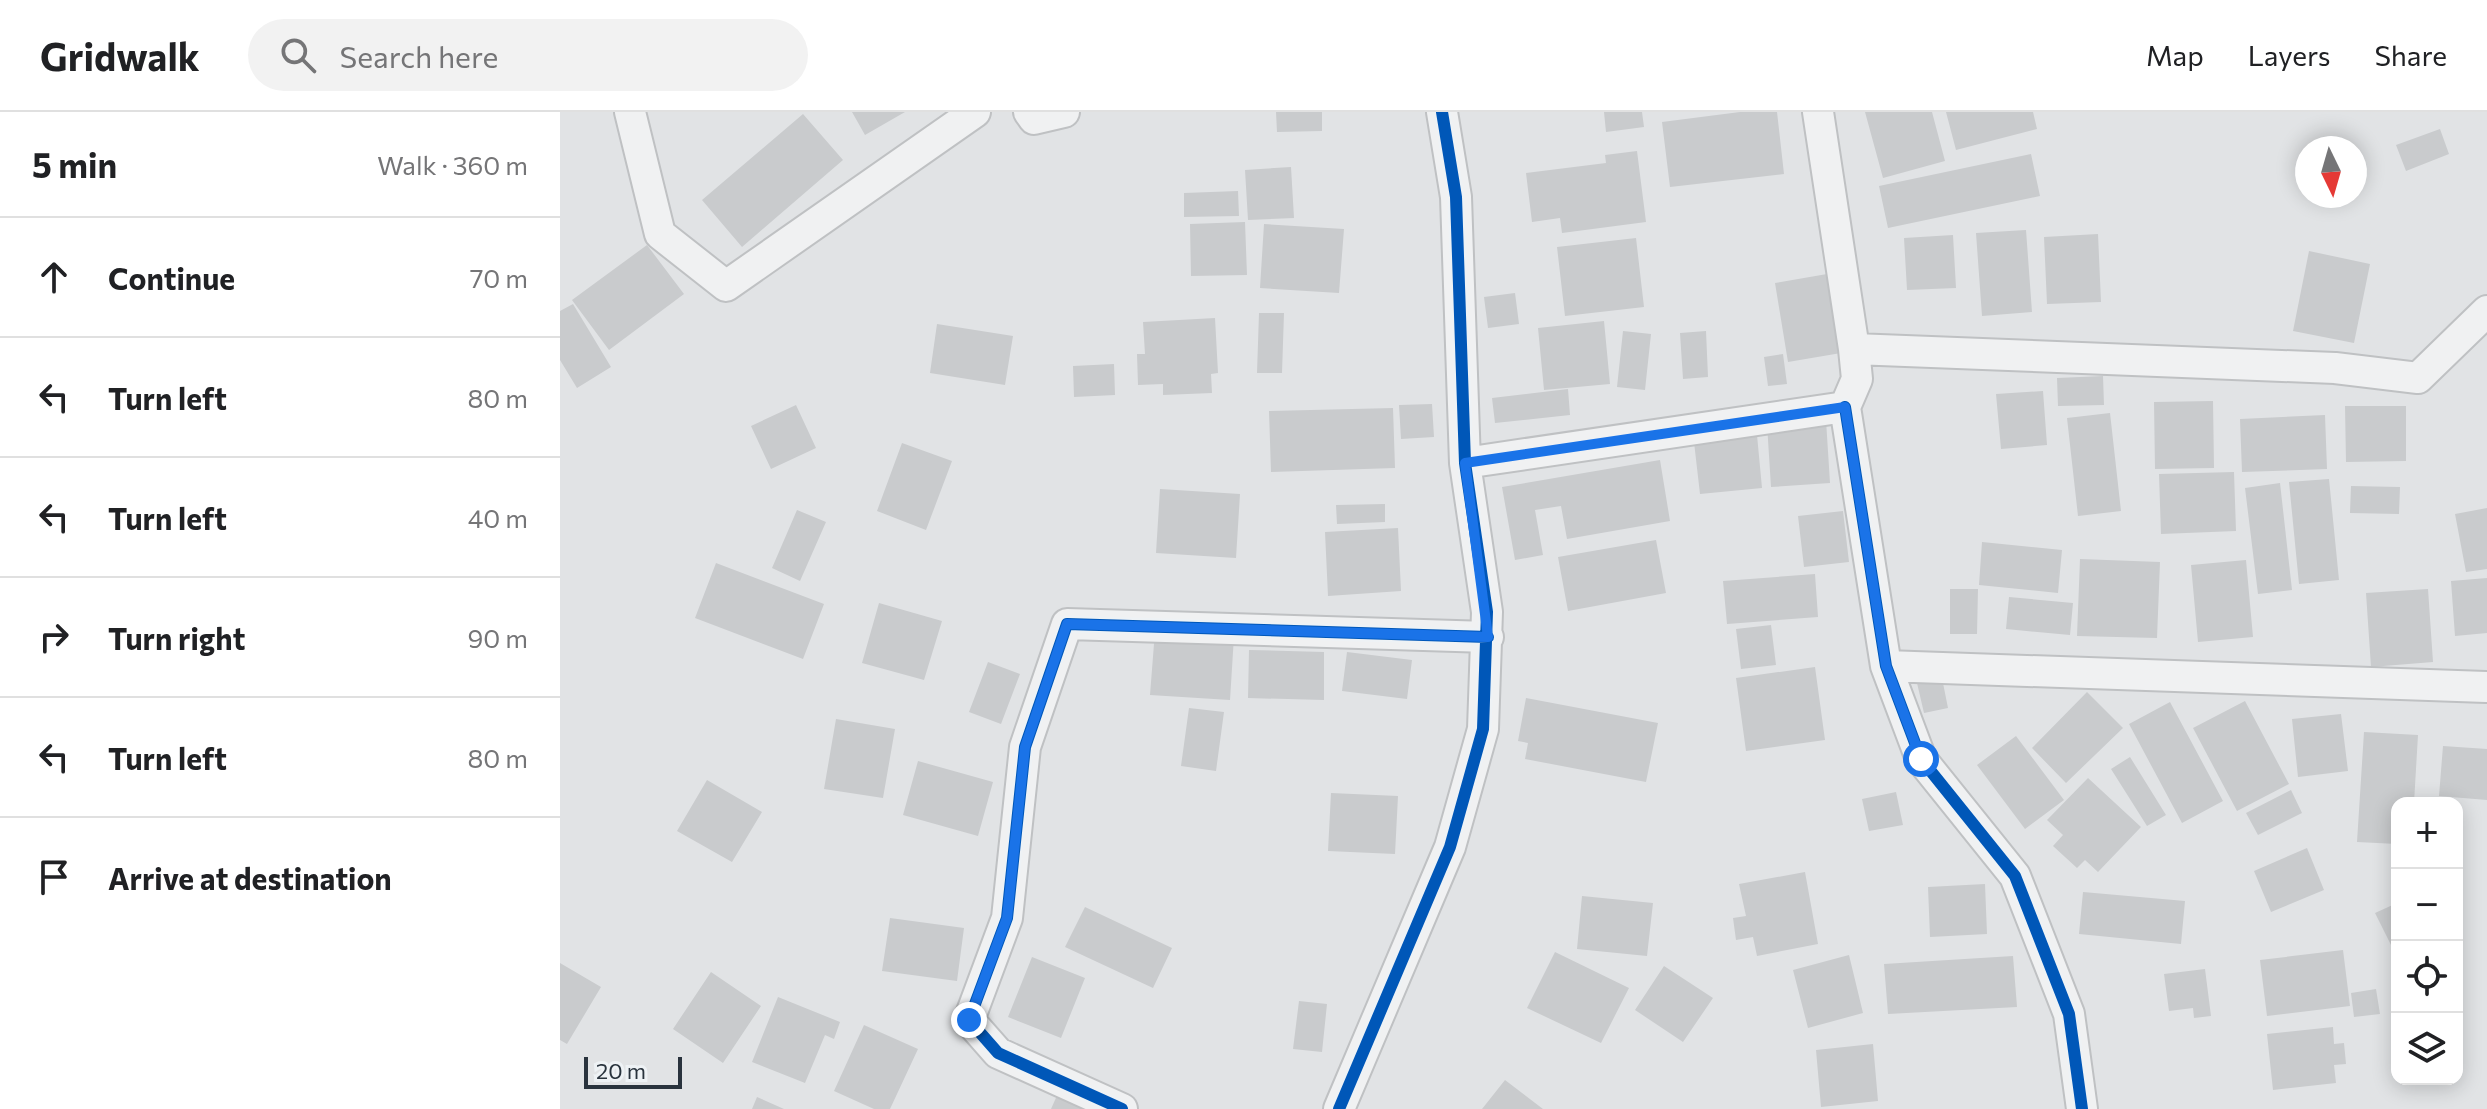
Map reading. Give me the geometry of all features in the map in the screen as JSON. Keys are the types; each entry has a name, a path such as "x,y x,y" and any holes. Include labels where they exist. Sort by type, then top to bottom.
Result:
{"street":[{"path":"630,112 660,234 726,286 975,112"},
{"path":"1029,112 1034,119 1064,112"},
{"path":"1339,1109 1450,847 1483,729 1488,637 1465,463 1456,197 1442,112"},
{"path":"1818,112 1857,379 1845,407 1886,666 1921,759 2015,876 2069,1014 2082,1109"},
{"path":"1854,349 2335,368 2418,378 2487,311"},
{"path":"1465,463 1845,407"},
{"path":"1122,1109 998,1053 969,1020 1007,918 1025,747 1067,624 1488,637"},
{"path":"1886,666 2486,687"}],"building":[{"path":"852,112 905,112 865,135"},
{"path":"1276,112 1322,112 1322,131 1277,132"},
{"path":"1604,112 1642,112 1644,127 1606,132"},
{"path":"1740,112 1777,112 1784,174 1670,187 1662,122"},
{"path":"1865,112 1932,112 1945,161 1883,178"},
{"path":"1946,112 2033,112 2037,129 1956,150"},
{"path":"803,114 843,160 742,247 702,200"},
{"path":"2440,129 2449,154 2406,171 2396,145"},
{"path":"1637,151 1646,222 1562,233 1560,218 1532,222 1526,173 1606,163 1605,155"},
{"path":"2031,154 2040,196 1888,228 1879,186"},
{"path":"1291,167 1294,218 1248,220 1245,170"},
{"path":"1238,191 1239,216 1184,217 1184,193"},
{"path":"1245,222 1247,275 1191,276 1190,224"},
{"path":"1264,224 1344,229 1339,293 1260,288"},
{"path":"2026,230 2032,312 1982,316 1976,233"},
{"path":"2098,234 2101,302 2047,304 2044,237"},
{"path":"1953,235 1956,288 1907,290 1904,238"},
{"path":"1636,238 1644,307 1565,316 1557,247"},
{"path":"647,245 684,294 609,350 572,300"},
{"path":"2309,251 2370,264 2354,343 2293,331"},
{"path":"1827,274 1841,353 1788,362 1775,283"},
{"path":"1515,293 1519,324 1488,328 1484,297"},
{"path":"573,304 611,367 577,388 560,360 560,311"},
{"path":"1259,313 1284,313 1282,373 1257,373"},
{"path":"1215,318 1218,373 1211,374 1212,393 1163,395 1163,384 1138,385 1137,354 1145,354 1143,322"},
{"path":"1604,321 1610,384 1544,390 1538,328"},
{"path":"937,324 1013,336 1005,385 930,373"},
{"path":"1623,331 1651,334 1645,390 1617,387"},
{"path":"1706,331 1708,377 1683,379 1680,333"},
{"path":"1783,354 1787,384 1768,386 1764,357"},
{"path":"1114,364 1115,395 1074,397 1073,366"},
{"path":"2103,376 2104,405 2058,406 2057,378"},
{"path":"1568,389 1570,415 1495,423 1492,398"},
{"path":"2043,391 2047,445 2001,449 1996,394"},
{"path":"2213,401 2214,468 2155,469 2154,402"},
{"path":"1432,404 1434,437 1401,439 1399,405"},
{"path":"796,405 816,448 771,469 751,426"},
{"path":"2345,406 2406,406 2406,461 2346,462"},
{"path":"1393,408 1395,468 1271,472 1269,411"},
{"path":"2110,413 2121,511 2078,516 2067,418"},
{"path":"2325,415 2327,469 2242,472 2240,419"},
{"path":"1826,420 1830,483 1771,487 1767,424"},
{"path":"1757,435 1762,488 1700,494 1694,442"},
{"path":"902,443 952,461 926,530 877,511"},
{"path":"1660,460 1670,521 1567,539 1561,506 1535,510 1543,555 1515,560 1502,487"},
{"path":"2234,472 2236,531 2161,534 2159,474"},
{"path":"2329,479 2339,580 2299,584 2289,482"},
{"path":"2280,483 2292,590 2258,594 2245,488"},
{"path":"2351,486 2400,487 2399,514 2350,513"},
{"path":"1160,489 1240,494 1236,558 1156,553"},
{"path":"1385,504 1385,522 1337,524 1336,505"},
{"path":"2487,508 2487,569 2466,572 2455,514"},
{"path":"797,510 826,522 800,581 772,568"},
{"path":"1843,511 1849,562 1804,567 1798,516"},
{"path":"1398,528 1401,591 1328,596 1325,532"},
{"path":"1656,540 1666,593 1568,611 1558,557"},
{"path":"1982,542 2062,550 2058,593 1979,585"},
{"path":"2080,559 2160,562 2157,638 2077,636"},
{"path":"2246,560 2253,637 2198,642 2191,565"},
{"path":"716,563 824,604 803,659 695,618"},
{"path":"1815,574 1818,617 1727,624 1723,581"},
{"path":"2487,578 2487,633 2455,636 2451,581"},
{"path":"1950,589 1978,589 1977,634 1950,634"},
{"path":"2428,589 2433,662 2371,667 2366,593"},
{"path":"2009,597 2073,603 2070,635 2006,629"},
{"path":"879,603 942,621 924,680 862,663"},
{"path":"1771,625 1776,665 1741,669 1736,629"},
{"path":"1155,631 1234,636 1230,700 1150,695"},
{"path":"1249,650 1324,652 1324,700 1248,698"},
{"path":"1347,652 1412,660 1407,699 1342,691"},
{"path":"988,662 1020,674 1001,724 969,712"},
{"path":"1815,667 1825,740 1746,751 1736,678"},
{"path":"1942,678 1948,708 1924,713 1917,683"},
{"path":"2087,692 2123,728 2066,783 2032,748"},
{"path":"1526,698 1658,723 1646,782 1525,759 1528,743 1518,741"},
{"path":"2245,701 2289,784 2237,811 2193,728"},
{"path":"2170,702 2223,801 2182,823 2129,724"},
{"path":"1189,708 1224,712 1216,771 1181,766"},
{"path":"2341,714 2348,771 2298,777 2292,719"},
{"path":"836,719 895,729 883,798 824,789"},
{"path":"2364,732 2418,735 2414,797 2391,797 2391,844 2357,842"},
{"path":"2016,736 2064,800 2025,829 1977,765"},
{"path":"2443,746 2487,749 2487,800 2439,796"},
{"path":"2130,757 2166,815 2147,826 2111,769"},
{"path":"918,761 993,782 978,836 903,815"},
{"path":"2088,778 2141,827 2098,872 2085,860 2077,868 2053,846 2063,835 2047,820"},
{"path":"707,780 762,812 732,862 677,831"},
{"path":"2291,790 2302,813 2258,835 2246,813"},
{"path":"1896,792 1903,825 1869,831 1862,799"},
{"path":"1331,793 1398,796 1395,854 1328,851"},
{"path":"2307,848 2324,890 2271,912 2254,871"},
{"path":"1805,872 1818,944 1757,956 1753,937 1736,940 1733,918 1746,916 1739,884"},
{"path":"1985,884 1987,934 1930,937 1928,887"},
{"path":"2083,892 2185,901 2181,944 2079,934"},
{"path":"1582,896 1653,903 1647,956 1577,949"},
{"path":"2391,906 2391,945 2375,913"},
{"path":"1085,907 1172,948 1153,988 1065,947"},
{"path":"890,918 964,928 957,981 882,971"},
{"path":"2343,950 2350,1006 2267,1016 2260,960"},
{"path":"1555,952 1629,988 1601,1043 1527,1008"},
{"path":"1849,955 1863,1013 1808,1028 1793,970"},
{"path":"2013,956 2017,1007 1888,1014 1884,964"},
{"path":"1032,957 1085,978 1061,1038 1008,1017"},
{"path":"560,963 601,987 567,1044 560,1040"},
{"path":"1664,966 1713,998 1683,1042 1635,1010"},
{"path":"2205,969 2211,1016 2194,1018 2193,1008 2169,1011 2164,974"},
{"path":"711,972 761,1006 723,1063 673,1029"},
{"path":"2376,989 2380,1014 2354,1017 2351,993"},
{"path":"778,997 840,1022 834,1039 825,1035 805,1083 752,1062"},
{"path":"1299,1001 1327,1004 1322,1052 1293,1049"},
{"path":"864,1025 918,1049 890,1109 874,1109 834,1091"},
{"path":"2333,1027 2334,1044 2344,1043 2346,1064 2334,1065 2336,1083 2273,1090 2267,1034"},
{"path":"1873,1044 1878,1101 1821,1107 1816,1050"},
{"path":"1505,1080 1543,1109 1482,1109"},
{"path":"1059,1091 1098,1109 1051,1109"},
{"path":"757,1097 784,1109 752,1109"}],"cycle path":[{"path":"1339,1109 1450,847 1483,729 1487,612 1465,463 1456,197 1442,112"},
{"path":"1845,407 1886,666 1921,759 2015,876 2069,1014 2082,1109"},
{"path":"1122,1109 998,1053 969,1020 1007,918 1025,747 1067,624 1488,637"}],"route":[{"path":"969,1020 1007,918 1025,747 1067,624 1488,637 1465,463 1845,407 1886,666 1921,759"}]}
